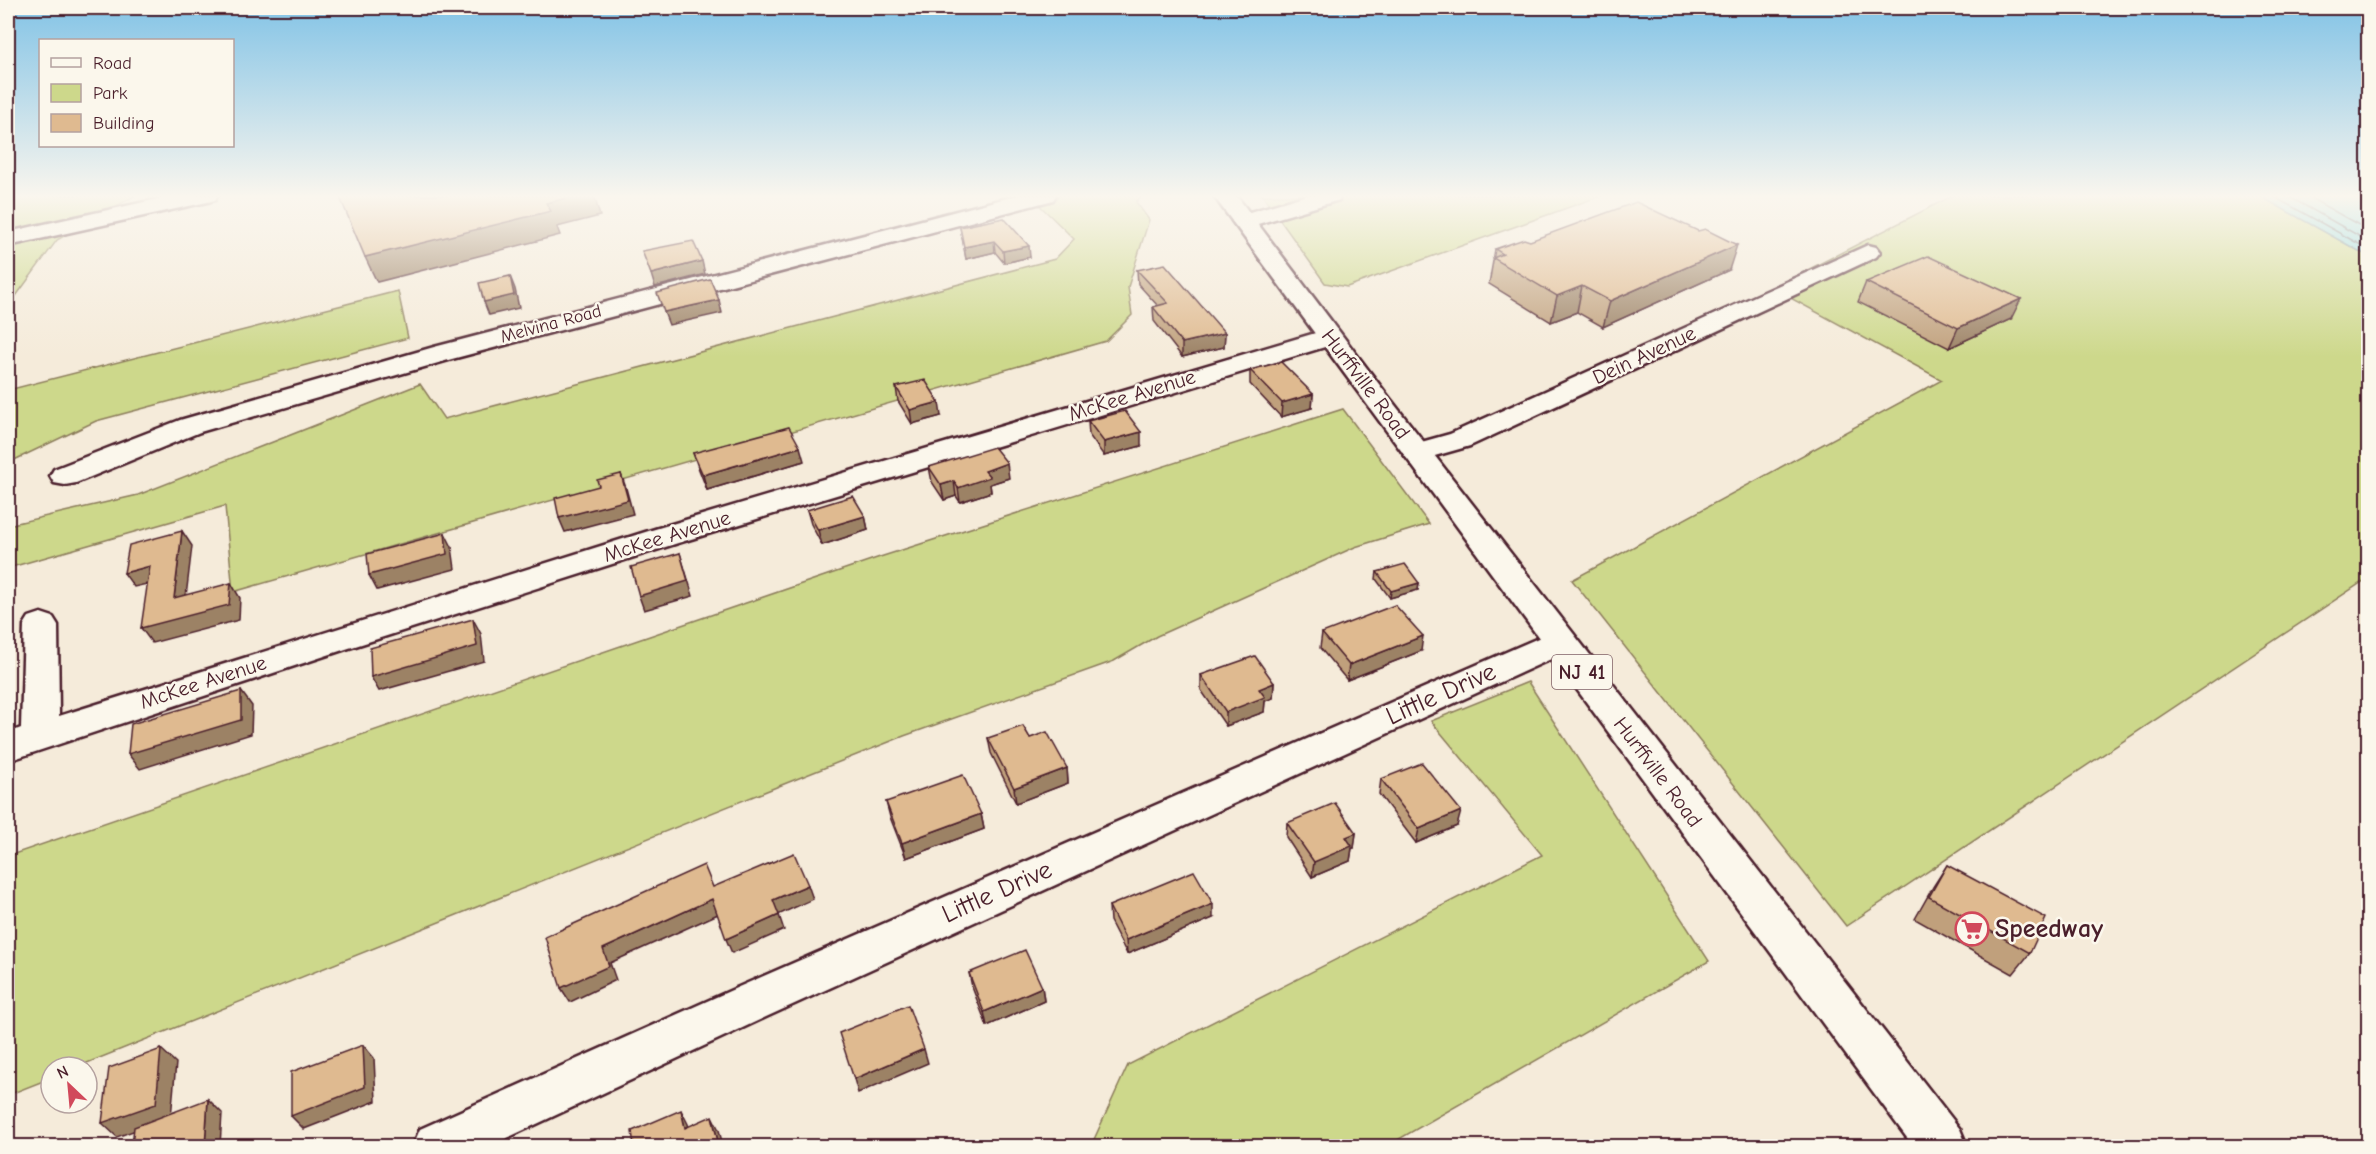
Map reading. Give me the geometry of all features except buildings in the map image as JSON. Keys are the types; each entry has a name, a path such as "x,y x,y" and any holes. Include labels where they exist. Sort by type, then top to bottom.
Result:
{"street":[{"name":"Melvina Road","path":"65,476 190,426 442,353 833,249"},
{"name":"Hurffville Road","path":"1264,249 1943,1146"},
{"name":"Dein Avenue","path":"1417,452 1460,440 1868,252"},
{"name":"McKee Avenue","path":"24,741 388,622 944,451 1329,337"},
{"path":"24,741 42,625"},
{"name":"Little Drive","path":"437,1146 760,998 1559,641"}],"green space":[{"path":"8,249 51,249 8,307"},
{"path":"1065,249 1140,249 1128,287 1132,315 1106,341 233,592 225,506 8,568 8,525 138,495 420,384 444,419 1055,259"},
{"path":"1301,249 1453,249 1347,287 1325,283"},
{"path":"1849,249 2355,249 2368,256 2368,578 1846,926 1572,580 1942,380 1772,288"},
{"path":"398,291 408,338 96,421 8,463 8,390"},
{"path":"1343,409 1429,524 1355,547 1157,636 1114,661 904,736 99,1058 99,1055 39,1055 39,1083 8,1095 8,856 880,557"},
{"path":"1528,682 1709,961 1387,1146 1091,1146 1128,1065 1542,855 1431,721"}],"water":[{"path":"2355,249 2368,249 2368,256"}],"place":[{"name":"Speedway","path":"1972,929"}]}
